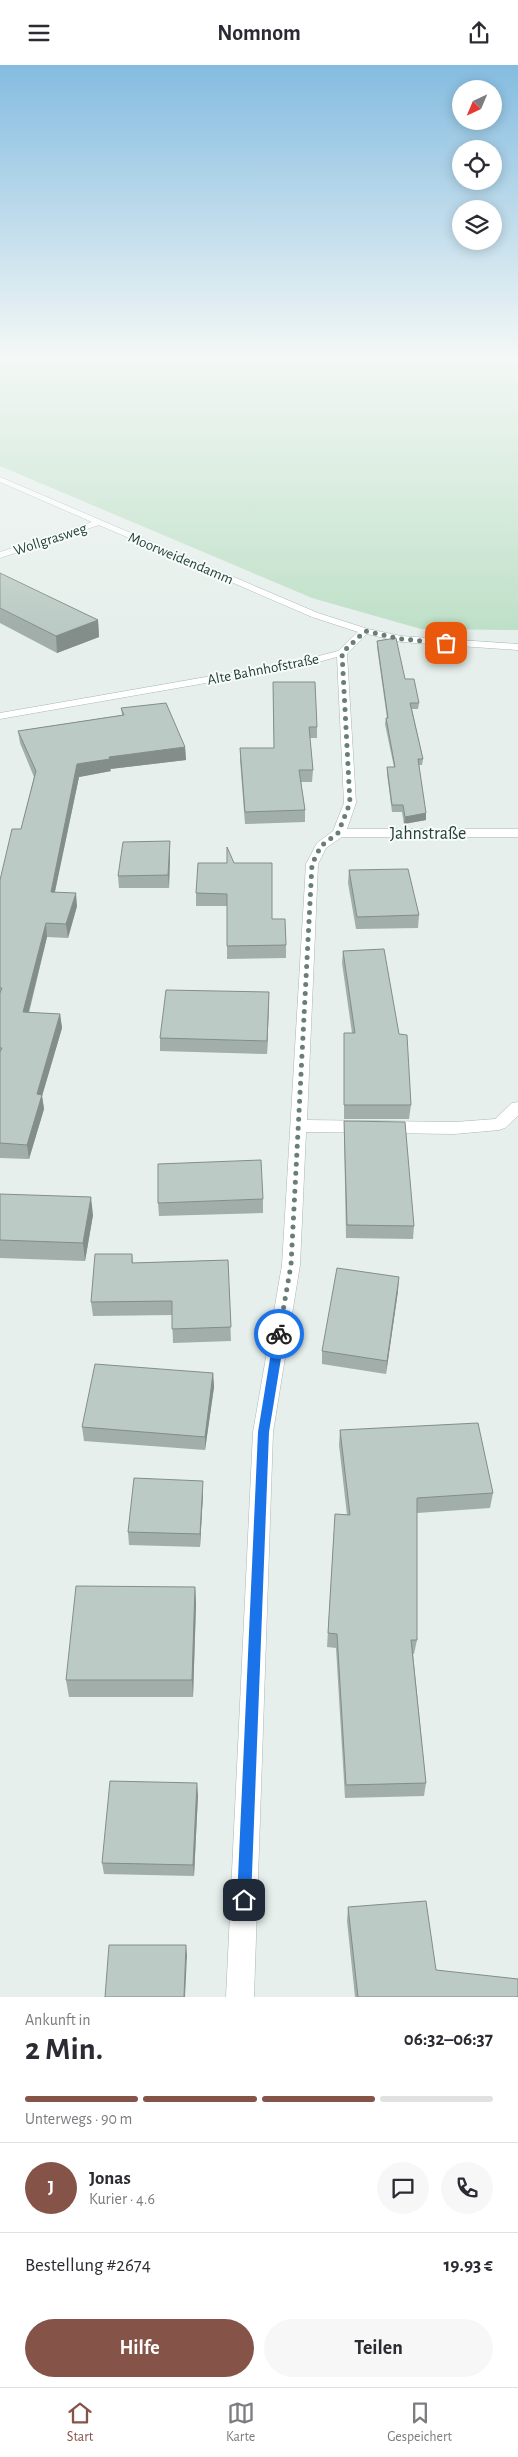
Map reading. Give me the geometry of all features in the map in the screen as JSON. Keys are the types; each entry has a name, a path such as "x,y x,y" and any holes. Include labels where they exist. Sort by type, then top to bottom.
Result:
{"street":[{"name":"Moorweidendamm","path":"0,479 315,615 365,631"},
{"name":"Wollgrasweg","path":"0,555 100,522"},
{"path":"365,631 401,639 518,647"},
{"name":"Alte Bahnhofstraße","path":"0,716 303,663 342,653 365,631"},
{"path":"240,1997 263,1432 291,1265 312,864 321,846 338,833 350,803 342,653"},
{"name":"Jahnstraße","path":"338,833 518,833"},
{"path":"299,1126 456,1128 499,1124 518,1107"}],"green space":[{"path":"0,447 518,447 518,630 421,629 312,598 0,466"}],"building":[{"path":"0,573 98,620 56,636 0,608"},
{"path":"396,638 405,679 414,679 419,703 410,703 423,759 418,759 426,813 405,817 403,805 392,805 387,767 395,767 386,718 388,718 377,641"},
{"path":"273,682 315,682 317,727 309,727 313,770 299,770 305,810 245,812 240,748 274,748"},
{"path":"166,703 185,747 109,757 110,759 77,764 51,892 76,893 66,924 46,923 23,1012 60,1014 37,1094 42,1095 27,1145 0,1143 0,1052 2,1048 0,1048 0,993 2,988 0,988 0,880 12,829 21,829 36,771 18,731 124,715 121,708"},
{"path":"170,841 168,875 118,876 123,842"},
{"path":"227,847 234,863 272,863 272,919 285,919 286,945 227,946 227,894 196,893 198,863 227,863"},
{"path":"408,869 419,915 357,917 349,870"},
{"path":"384,949 399,1034 407,1035 411,1105 344,1105 344,1033 355,1033 343,951"},
{"path":"166,990 269,992 267,1041 160,1038"},
{"path":"344,1121 405,1122 414,1226 347,1225"},
{"path":"261,1160 263,1199 158,1203 158,1164"},
{"path":"0,1194 91,1197 83,1243 0,1240"},
{"path":"95,1254 132,1254 132,1263 228,1260 231,1327 172,1329 172,1301 91,1302"},
{"path":"337,1268 399,1277 387,1361 322,1351"},
{"path":"95,1364 213,1373 205,1437 82,1427"},
{"path":"478,1423 493,1493 417,1498 417,1640 411,1640 426,1783 346,1785 337,1634 328,1633 335,1514 350,1515 340,1430"},
{"path":"134,1478 203,1481 200,1534 128,1532"},
{"path":"76,1586 195,1587 192,1680 66,1680"},
{"path":"110,1781 197,1783 193,1865 102,1863"},
{"path":"426,1901 436,1970 518,1979 518,1997 358,1997 348,1907"},
{"path":"109,1945 186,1945 184,1997 105,1997"}],"way so far":[{"path":"279,1334 291,1265 312,864 321,846 338,833 350,803 342,653 365,631 401,639 446,643"}],"route":[{"path":"244,1900 263,1432 279,1334"}]}
